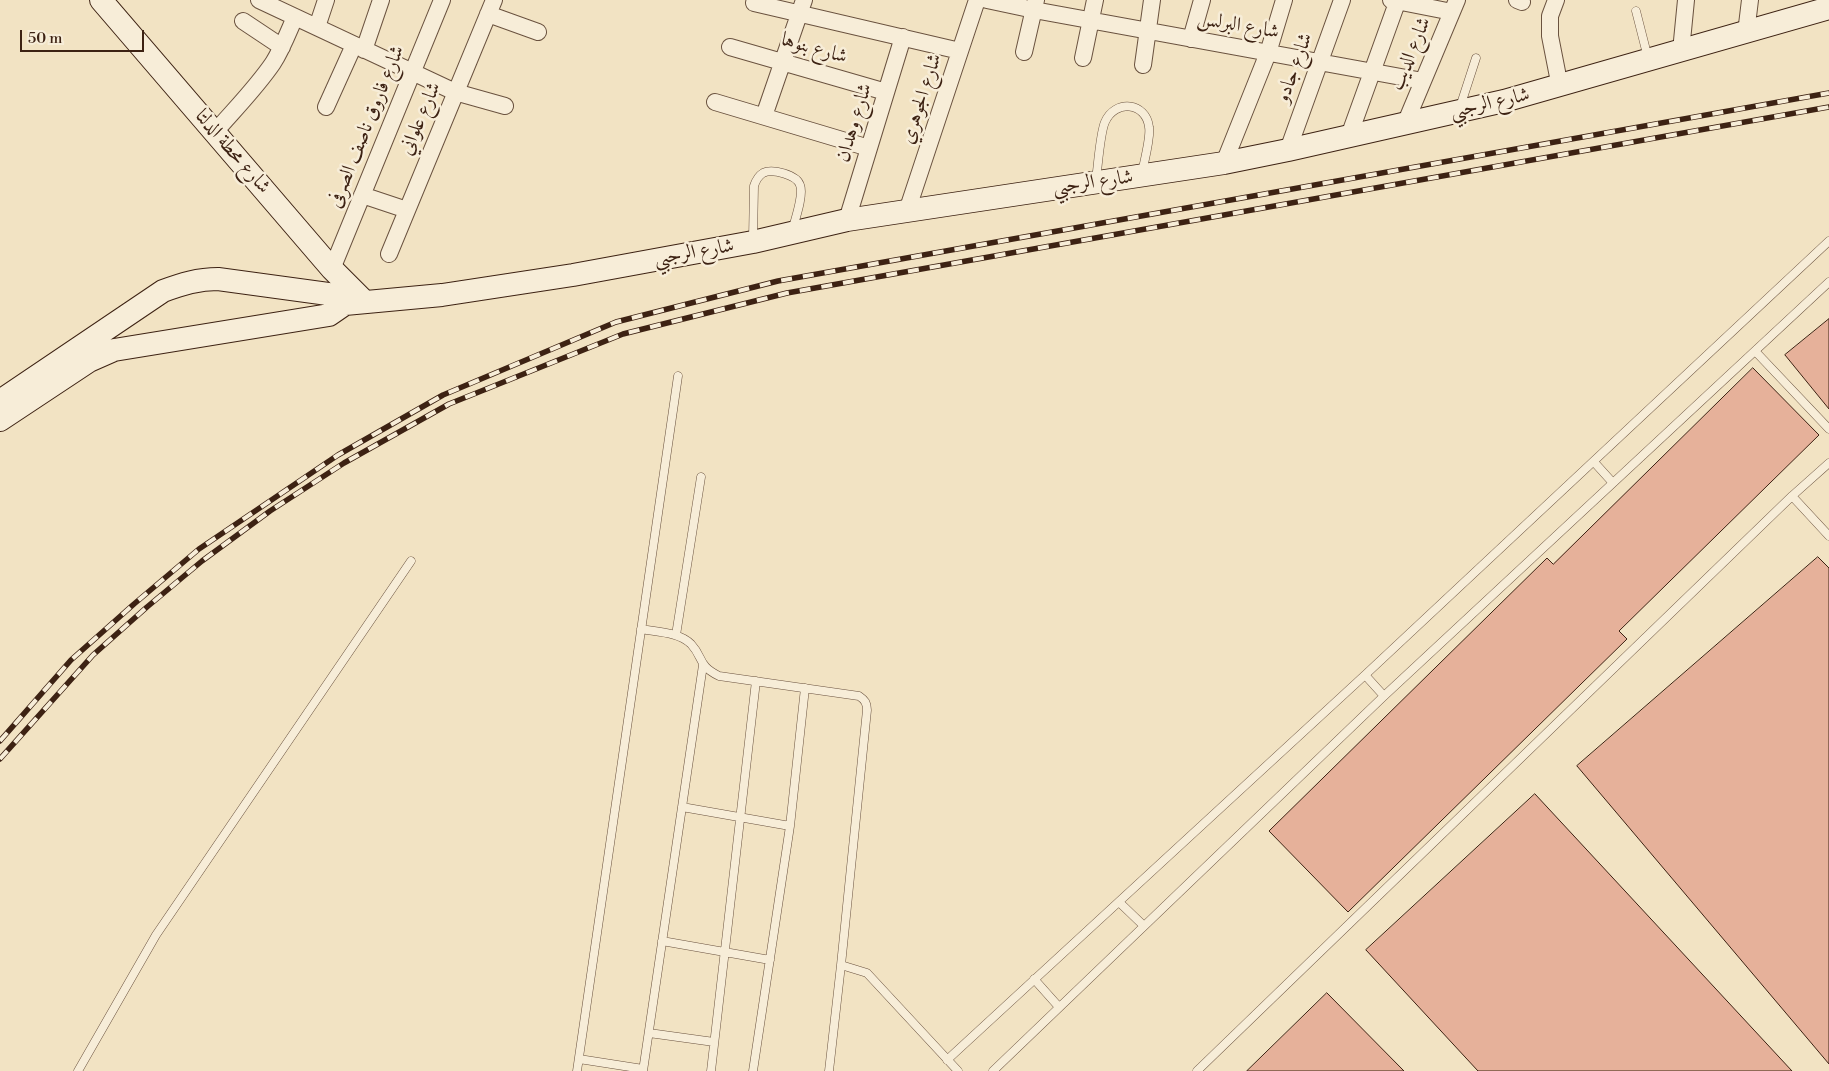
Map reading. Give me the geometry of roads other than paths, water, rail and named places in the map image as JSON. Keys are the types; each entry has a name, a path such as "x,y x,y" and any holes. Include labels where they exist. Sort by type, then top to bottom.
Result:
{"main road":[{"name":"شارع محطة الدلتا","path":"102,0 332,269 355,303"},
{"name":"شارع الرجبي","path":"355,303 442,295 545,279 753,242 848,220 1224,163 1458,112 1560,87 1746,32 1818,7"},
{"path":"0,400 163,291 200,279 218,278 328,294 355,303"},
{"path":"0,420 89,362 114,350 329,314 355,303"},
{"path":"112,325 114,350"}],"street":[{"path":"259,0 455,92 505,106"},
{"path":"317,27 326,0"},
{"path":"326,107 359,47 381,0"},
{"name":"شارع فاروق ناصف الصرفى","path":"332,269 442,0"},
{"name":"شارع الجوهري","path":"907,210 977,0"},
{"name":"شارع البرلس","path":"987,0 1035,5 1090,21 1423,81"},
{"path":"1083,58 1095,0"},
{"path":"1143,65 1152,0"},
{"path":"1191,39 1202,0"},
{"path":"1224,163 1268,53 1284,0"},
{"name":"شارع جادو","path":"1288,150 1342,0"},
{"path":"1349,136 1396,0 1455,6"},
{"path":"1556,0 1550,16 1550,36 1560,87"},
{"path":"1681,51 1686,0"},
{"path":"1746,32 1750,0"},
{"path":"754,2 801,7 903,38 960,51"},
{"path":"1024,52 1035,5"},
{"name":"شارع الديب","path":"1404,124 1455,6"},
{"path":"491,7 538,32"},
{"name":"شارع علواني","path":"388,254 491,7"},
{"path":"764,116 801,7"},
{"path":"215,132 263,77 282,47 295,17"},
{"path":"243,21 282,47"},
{"name":"شارع وهدان","path":"848,220 903,38"},
{"name":"شارع بنوها","path":"730,47 886,92"},
{"path":"715,102 869,148"},
{"path":"362,195 407,210"}],"lane":[{"path":"1636,11 1649,61"},
{"path":"1458,112 1476,58"},
{"path":"1095,183 1104,123 1111,112 1123,106 1136,108 1146,116 1150,128 1141,175"},
{"path":"753,242 754,186 757,178 764,173 772,171 795,178 800,183 801,190 792,233"},
{"path":"947,1060 1365,675 1829,241"},
{"path":"993,1071 1384,696 1829,282"},
{"path":"1755,351 1829,429"},
{"path":"577,1071 678,376"},
{"path":"1594,462 1613,483"},
{"path":"1198,1071 1792,496 1829,463"},
{"path":"676,635 701,477"},
{"path":"1792,496 1829,536"},
{"path":"78,1071 126,985 162,927 411,561"},
{"path":"641,629 676,635 692,646 703,665 720,676 859,696 867,704 829,1071"},
{"path":"579,1059 643,1070 703,665"},
{"path":"1365,675 1384,696"},
{"path":"711,1071 756,681"},
{"path":"754,1071 790,826 805,688"},
{"path":"682,807 790,826"},
{"path":"1119,902 1144,926"},
{"path":"662,941 770,960"},
{"path":"841,965 867,973 958,1071"},
{"path":"1034,979 1060,1007"},
{"path":"649,1033 714,1042"}],"railway":[{"path":"0,741 71,660 199,549 338,455 443,395 616,322 778,281 1829,93"},
{"path":"0,759 93,655 202,561 270,511 344,463 449,404 623,334 787,293 1829,107"}]}
